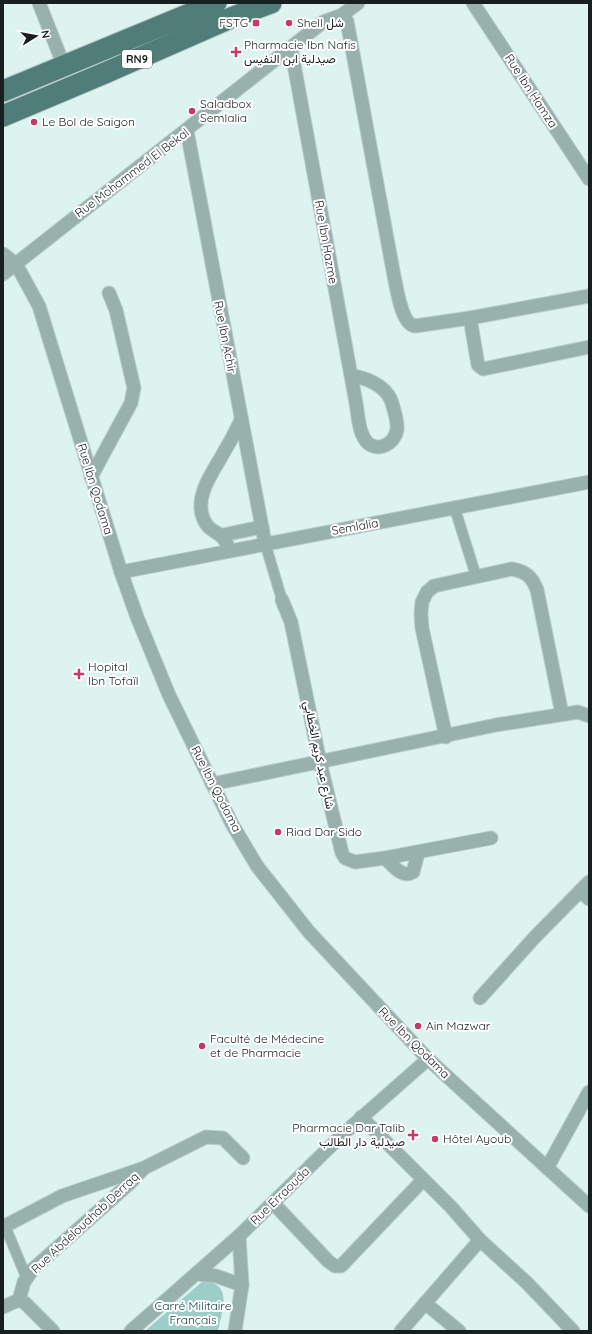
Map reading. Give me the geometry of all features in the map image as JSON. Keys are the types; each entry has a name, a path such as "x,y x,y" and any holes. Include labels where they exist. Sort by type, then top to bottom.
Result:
{"main road":[{"name":"RN9","path":"3,92 216,3"},
{"name":"RN9","path":"3,116 105,74 233,17 271,3"}],"street":[{"path":"39,3 64,66"},
{"name":"Rue Mohammed El Bekal","path":"3,274 40,243 187,131 323,22 342,15 358,3"},
{"name":"Rue Ibn Hamza","path":"473,3 589,178"},
{"path":"342,15 347,21 382,214 403,313 410,324 415,326 470,318 589,296"},
{"name":"Rue Ibn Hazme","path":"291,48 351,376 362,435 371,445 377,448 383,447 394,437 397,419 389,397 380,387 366,379 351,376"},
{"name":"Rue Ibn Achir","path":"187,131 265,543"},
{"path":"3,254 16,264"},
{"name":"Rue Ibn Qodama","path":"16,264 39,306 45,321 121,572 169,695 232,824 254,860 286,904 341,968 428,1059 589,1206"},
{"path":"91,477 131,403 134,388 116,310 109,293"},
{"path":"470,318 478,365 483,369 589,348"},
{"path":"229,550 223,536 210,528 202,516 202,498 207,480 241,420"},
{"name":"Semlalia","path":"121,572 265,543 455,509 589,482"},
{"path":"455,509 476,576"},
{"path":"223,536 262,527"},
{"path":"265,543 282,600"},
{"path":"446,737 422,628 422,602 426,592 434,586 511,568 519,570 533,579 537,590 562,714"},
{"name":"شارع عبد كريم الخطابي","path":"282,600 291,622 320,762 340,846 345,858 355,862 386,858 491,838"},
{"path":"212,784 446,737 496,725 562,714 583,714"},
{"path":"386,858 402,874 406,874 413,872 418,853"},
{"path":"480,998 534,938 586,891"},
{"name":"Rue Erraouda","path":"131,1331 238,1236 361,1117 428,1059"},
{"path":"547,1168 589,1092"},
{"path":"361,1117 480,1240 527,1283 573,1331"},
{"path":"26,1278 4,1226 62,1196 144,1168 206,1137 223,1138 243,1158"},
{"name":"Rue Abdelouahab Derraq","path":"19,1300 26,1278 33,1269 130,1183 144,1168"},
{"path":"273,1203 328,1262 335,1266 342,1266 423,1180"},
{"path":"235,1331 242,1285 238,1236"},
{"path":"401,1331 480,1240"},
{"path":"196,1274 216,1276 242,1285"},
{"path":"3,1307 19,1300 25,1303 53,1331"},
{"path":"425,1303 459,1331"}],"green space":[{"name":"Carré Militaire Français","path":"203,1281 213,1283 219,1287 222,1292 224,1299 218,1331 145,1331"}],"place":[{"name":"FSTG","path":"256,23"},
{"name":"Shell شل","path":"289,23"},
{"name":"Pharmacie Ibn Nafis صيدلية ابن النفيس","path":"236,52"},
{"name":"Saladbox Semlalia","path":"192,111"},
{"name":"Le Bol de Saigon","path":"34,122"},
{"name":"Hopital Ibn Tofaïl","path":"79,674"},
{"name":"Riad Dar Sido","path":"278,832"},
{"name":"Ain Mazwar","path":"418,1026"},
{"name":"Faculté de Médecine et de Pharmacie","path":"202,1046"},
{"name":"Pharmacie Dar Talib صيدلية دار الطالب","path":"413,1135"},
{"name":"Hôtel Ayoub","path":"435,1139"}]}
